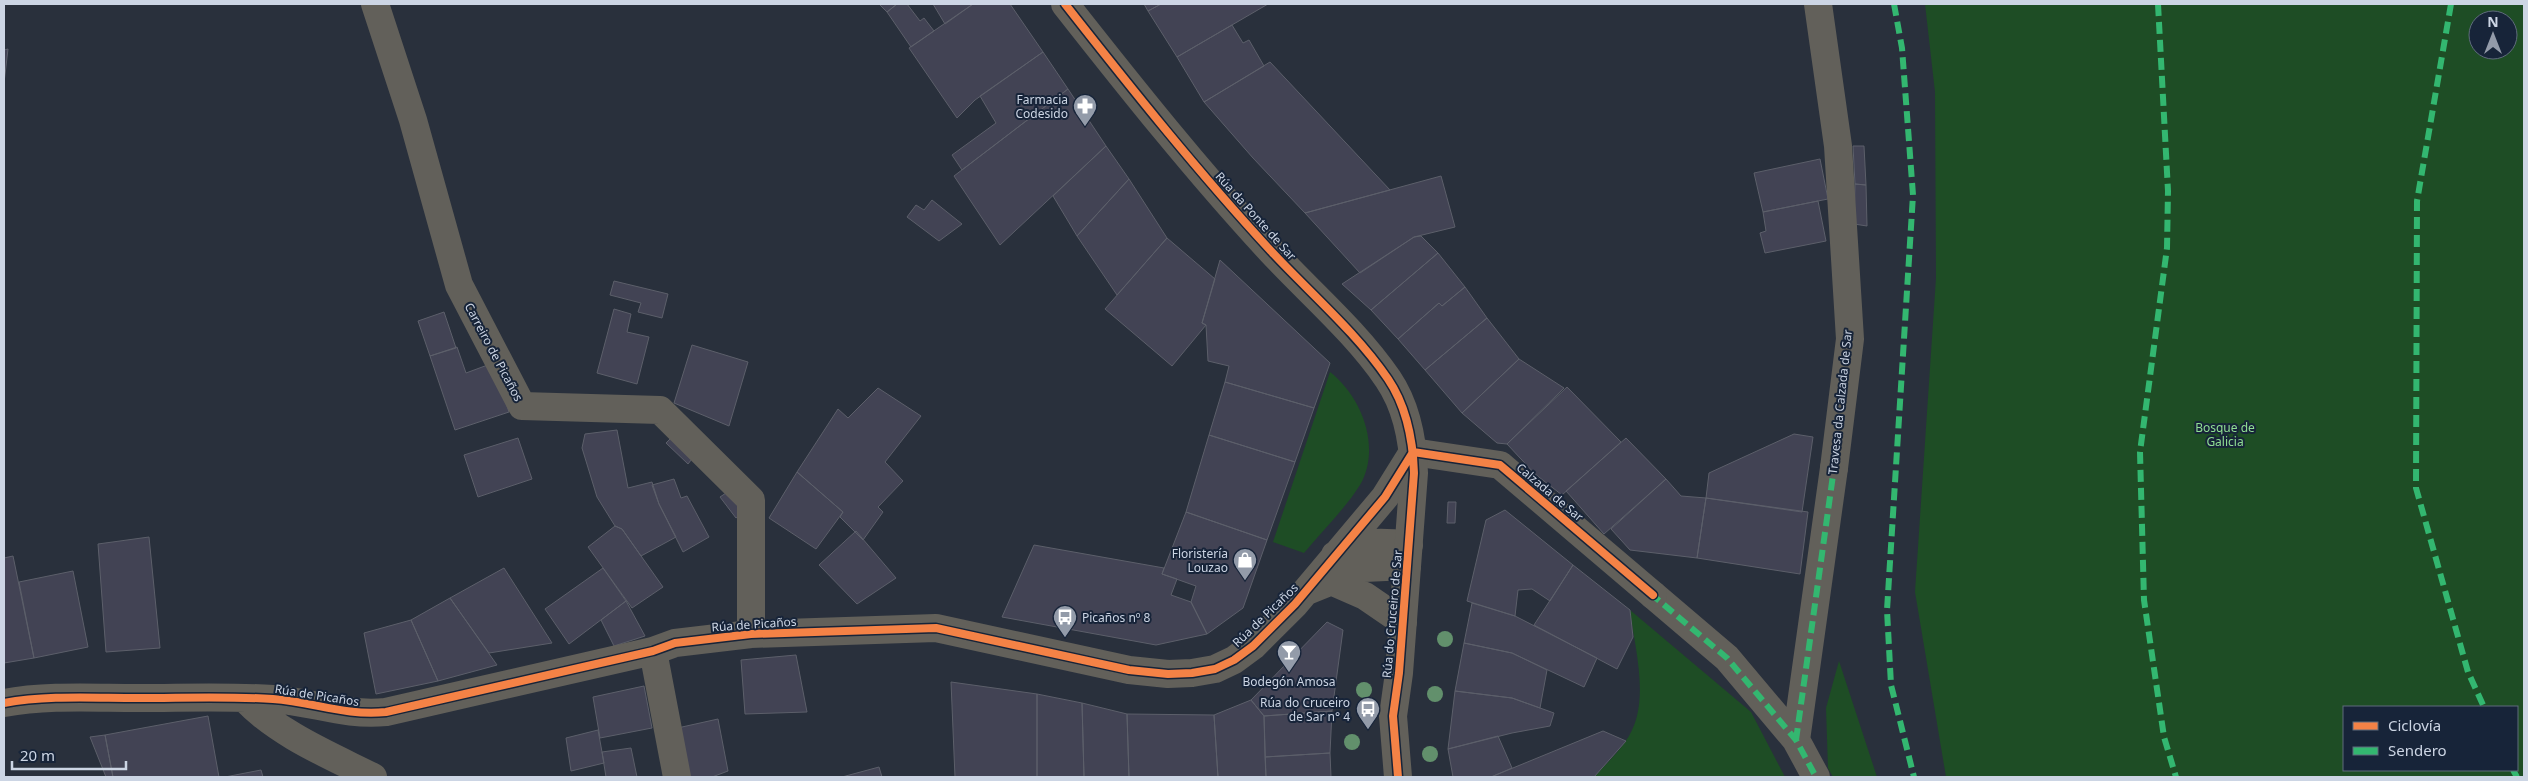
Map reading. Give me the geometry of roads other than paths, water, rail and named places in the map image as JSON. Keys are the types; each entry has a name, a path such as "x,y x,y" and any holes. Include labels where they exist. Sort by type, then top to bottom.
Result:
{"street":[{"name":"Carreiro de Picaños","path":"375,4 414,120 459,285 522,406 660,410 750,500 752,634"},
{"name":"Rúa da Ponte de Sar","path":"1065,4 1151,114 1270,250 1365,350 1389,380 1405,412 1413,452"},
{"name":"Travesa da Calzada de Sar","path":"1796,740 1850,338 1838,146 1818,4"},
{"name":"Rúa de Picaños","path":"4,704 41,698 244,698 294,701 347,713 386,712 653,652 675,643 693,640 752,634 936,628 1129,670 1168,674 1192,673 1215,669 1234,660 1253,646 1307,591 1335,555 1386,497 1413,452"},
{"name":"Rúa do Cruceiro de Sar","path":"1398,777 1393,716 1400,673 1414,473 1413,452"},
{"name":"Calzada de Sar","path":"1413,452 1500,465 1727,658 1796,740 1816,777"},
{"name":"Rúa de Picaños","path":"1335,555 1355,545 1372,542 1408,555"},
{"name":"Rúa de Picaños","path":"1307,591 1364,568 1408,555"},
{"path":"1333,582 1365,596 1403,622"},
{"path":"653,652 677,777"},
{"path":"244,698 256,710 306,744 373,777"}],"place":[{"name":"Farmacia Codesido","path":"1085,127"},
{"name":"Floristería Louzao","path":"1245,581"},
{"name":"Picaños nº 8","path":"1065,638"},
{"name":"Bodegón Amosa","path":"1289,673"},
{"name":"Rúa do Cruceiro de Sar n° 4","path":"1368,730"}],"park label":[{"name":"Bosque de Galicia","path":"2225,434"}]}
